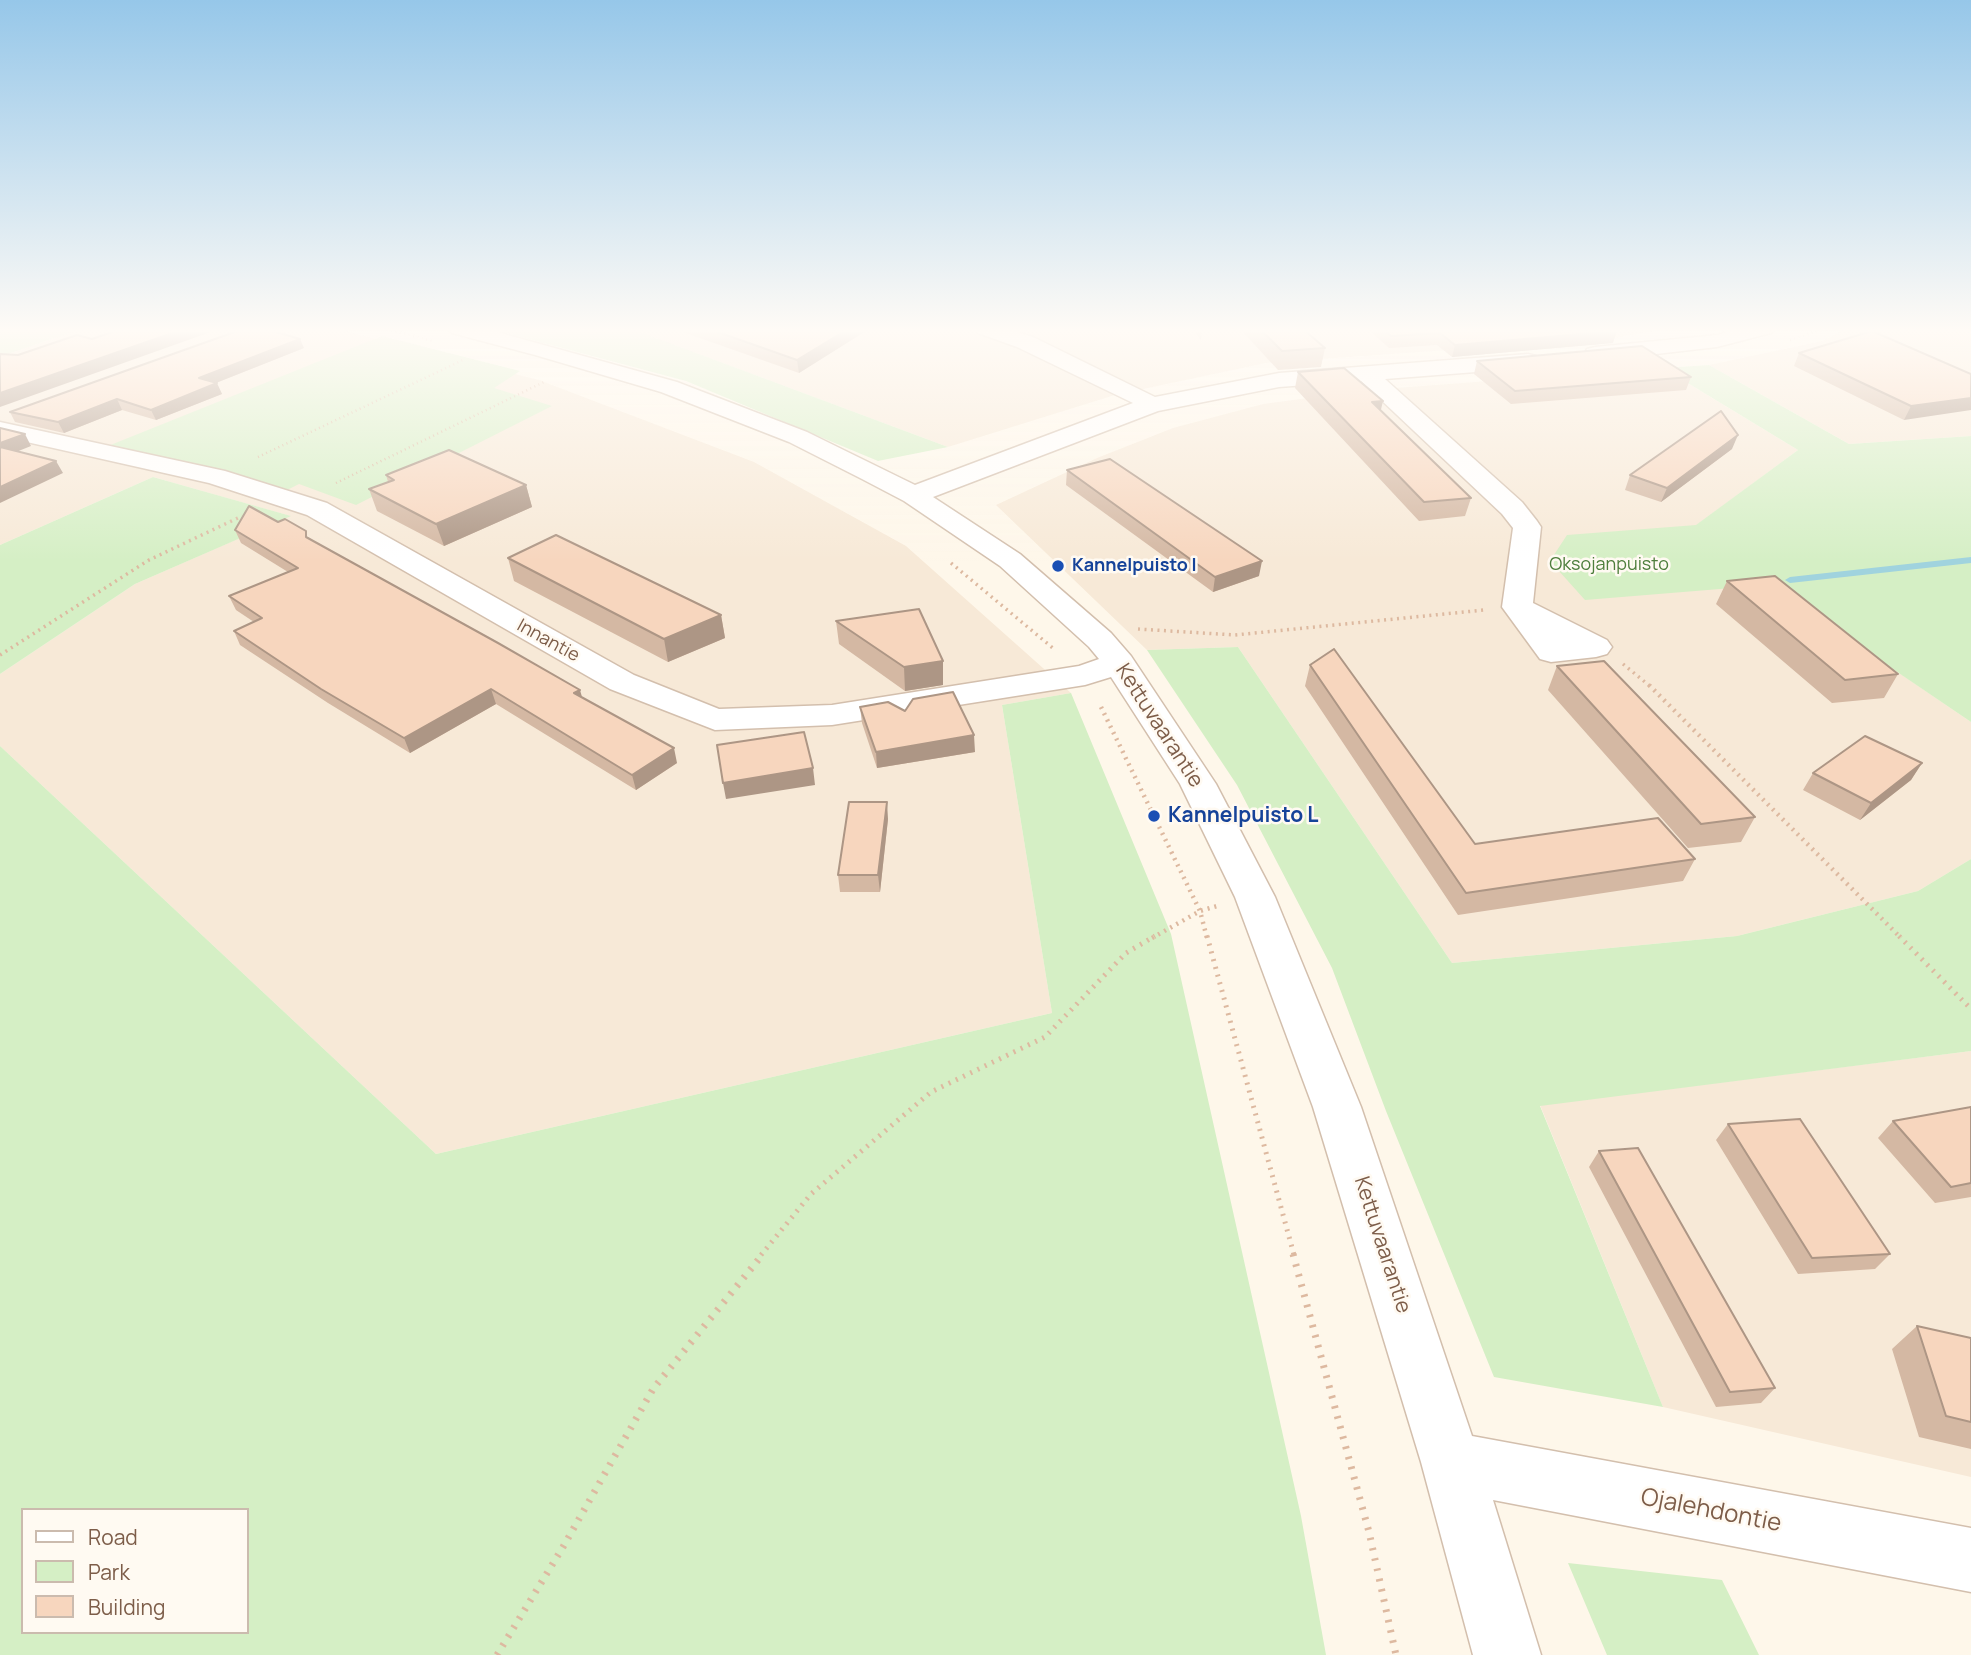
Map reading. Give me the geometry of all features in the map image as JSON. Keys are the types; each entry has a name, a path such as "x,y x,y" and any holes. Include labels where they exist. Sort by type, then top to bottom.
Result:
{"street":[{"name":"Kettuvaarantie","path":"718,406 798,438 913,495 1010,560 1100,640 1111,653 1198,784 1255,897 1337,1107 1451,1462 1507,1655"},
{"path":"913,495 1148,406"},
{"path":"1403,406 1512,508 1527,527 1517,607 1551,652 1596,647"},
{"name":"Innantie","path":"4,419 216,477 317,509 622,682 715,720 832,715 1111,653"},
{"name":"Ojalehdontie","path":"1451,1462 1971,1560"}],"path":[{"path":"216,477 365,406"},
{"path":"0,655 149,560 288,500 491,406"},
{"path":"941,554 1111,653 1200,911 1369,1532 1396,1655"},
{"path":"1111,653 1138,629 1235,635 1517,607"},
{"path":"1596,647 1636,672 1971,1009"},
{"path":"497,1655 563,1547 653,1389 811,1194 931,1093 1045,1037 1126,953 1200,911 1255,897"}],"shaded area":[{"path":"0,406 608,406 754,462 906,546 1071,693 1002,705 1052,1013 436,1154 0,746 0,674 135,584 290,516 153,477 0,545"},
{"path":"838,406 1079,406 948,447"},
{"path":"1255,406 1726,406 1798,450 1697,525 1769,584 1971,722 1971,859 1918,891 1737,936 1452,963 1238,647 1147,650 996,505 1097,458 1173,428"},
{"path":"1782,406 1971,406 1971,436 1849,444"},
{"path":"1971,1051 1971,1477 1663,1407 1540,1105"}],"green space":[{"path":"207,406 552,406 356,505 299,484 283,492 108,446"},
{"path":"747,406 839,406 948,447 878,461"},
{"name":"Oksojanpuisto","path":"1726,406 1782,406 1849,444 1971,436 1971,722 1769,585 1585,600 1550,561 1567,535 1696,525 1798,450"},
{"path":"153,477 291,516 135,584 0,674 0,545"},
{"path":"1238,647 1452,963 1737,936 1918,891 1971,859 1971,1051 1540,1106 1663,1407 1494,1377 1386,1111 1332,968 1237,785 1147,650"},
{"path":"1071,693 1171,934 1301,1516 1326,1655 0,1655 0,746 436,1154 1052,1013 1002,705"},
{"path":"1568,1563 1722,1580 1759,1655 1607,1655"}],"building":[{"path":"26,406 98,406 58,422 10,412"},
{"path":"139,406 160,406 151,410"},
{"path":"1331,406 1376,406 1471,498 1424,502"},
{"path":"1721,411 1738,435 1667,488 1630,475"},
{"path":"0,428 25,434 0,443"},
{"path":"0,447 56,461 0,487"},
{"path":"449,450 526,485 436,524 369,489 394,480 386,475"},
{"path":"1110,459 1262,561 1215,577 1067,470"},
{"path":"249,506 278,522 285,519 306,531 306,537 580,690 574,693 674,748 632,775 491,689 404,738 321,689 234,631 262,618 229,596 298,568 235,530"},
{"path":"556,535 721,615 664,639 508,558"},
{"path":"1775,576 1898,674 1845,680 1727,581"},
{"path":"919,609 943,661 904,667 836,621"},
{"path":"1334,649 1475,844 1658,818 1695,859 1466,893 1310,665"},
{"path":"1604,661 1755,817 1701,824 1557,666"},
{"path":"953,692 974,735 876,752 860,707 888,702 905,711 913,699"},
{"path":"804,732 813,768 723,783 717,745"},
{"path":"1865,736 1922,763 1871,803 1813,773"},
{"path":"849,802 887,802 878,875 838,875"},
{"path":"1971,1107 1971,1183 1951,1187 1893,1121"},
{"path":"1800,1119 1890,1254 1812,1258 1728,1124"},
{"path":"1638,1148 1775,1388 1730,1392 1599,1151"},
{"path":"1917,1326 1971,1338 1971,1422 1946,1416"}],"waterway":[{"path":"1790,580 1971,560"}],"place":[{"name":"Kannelpuisto I","path":"1058,566"},
{"name":"Kannelpuisto L","path":"1154,816"}]}
